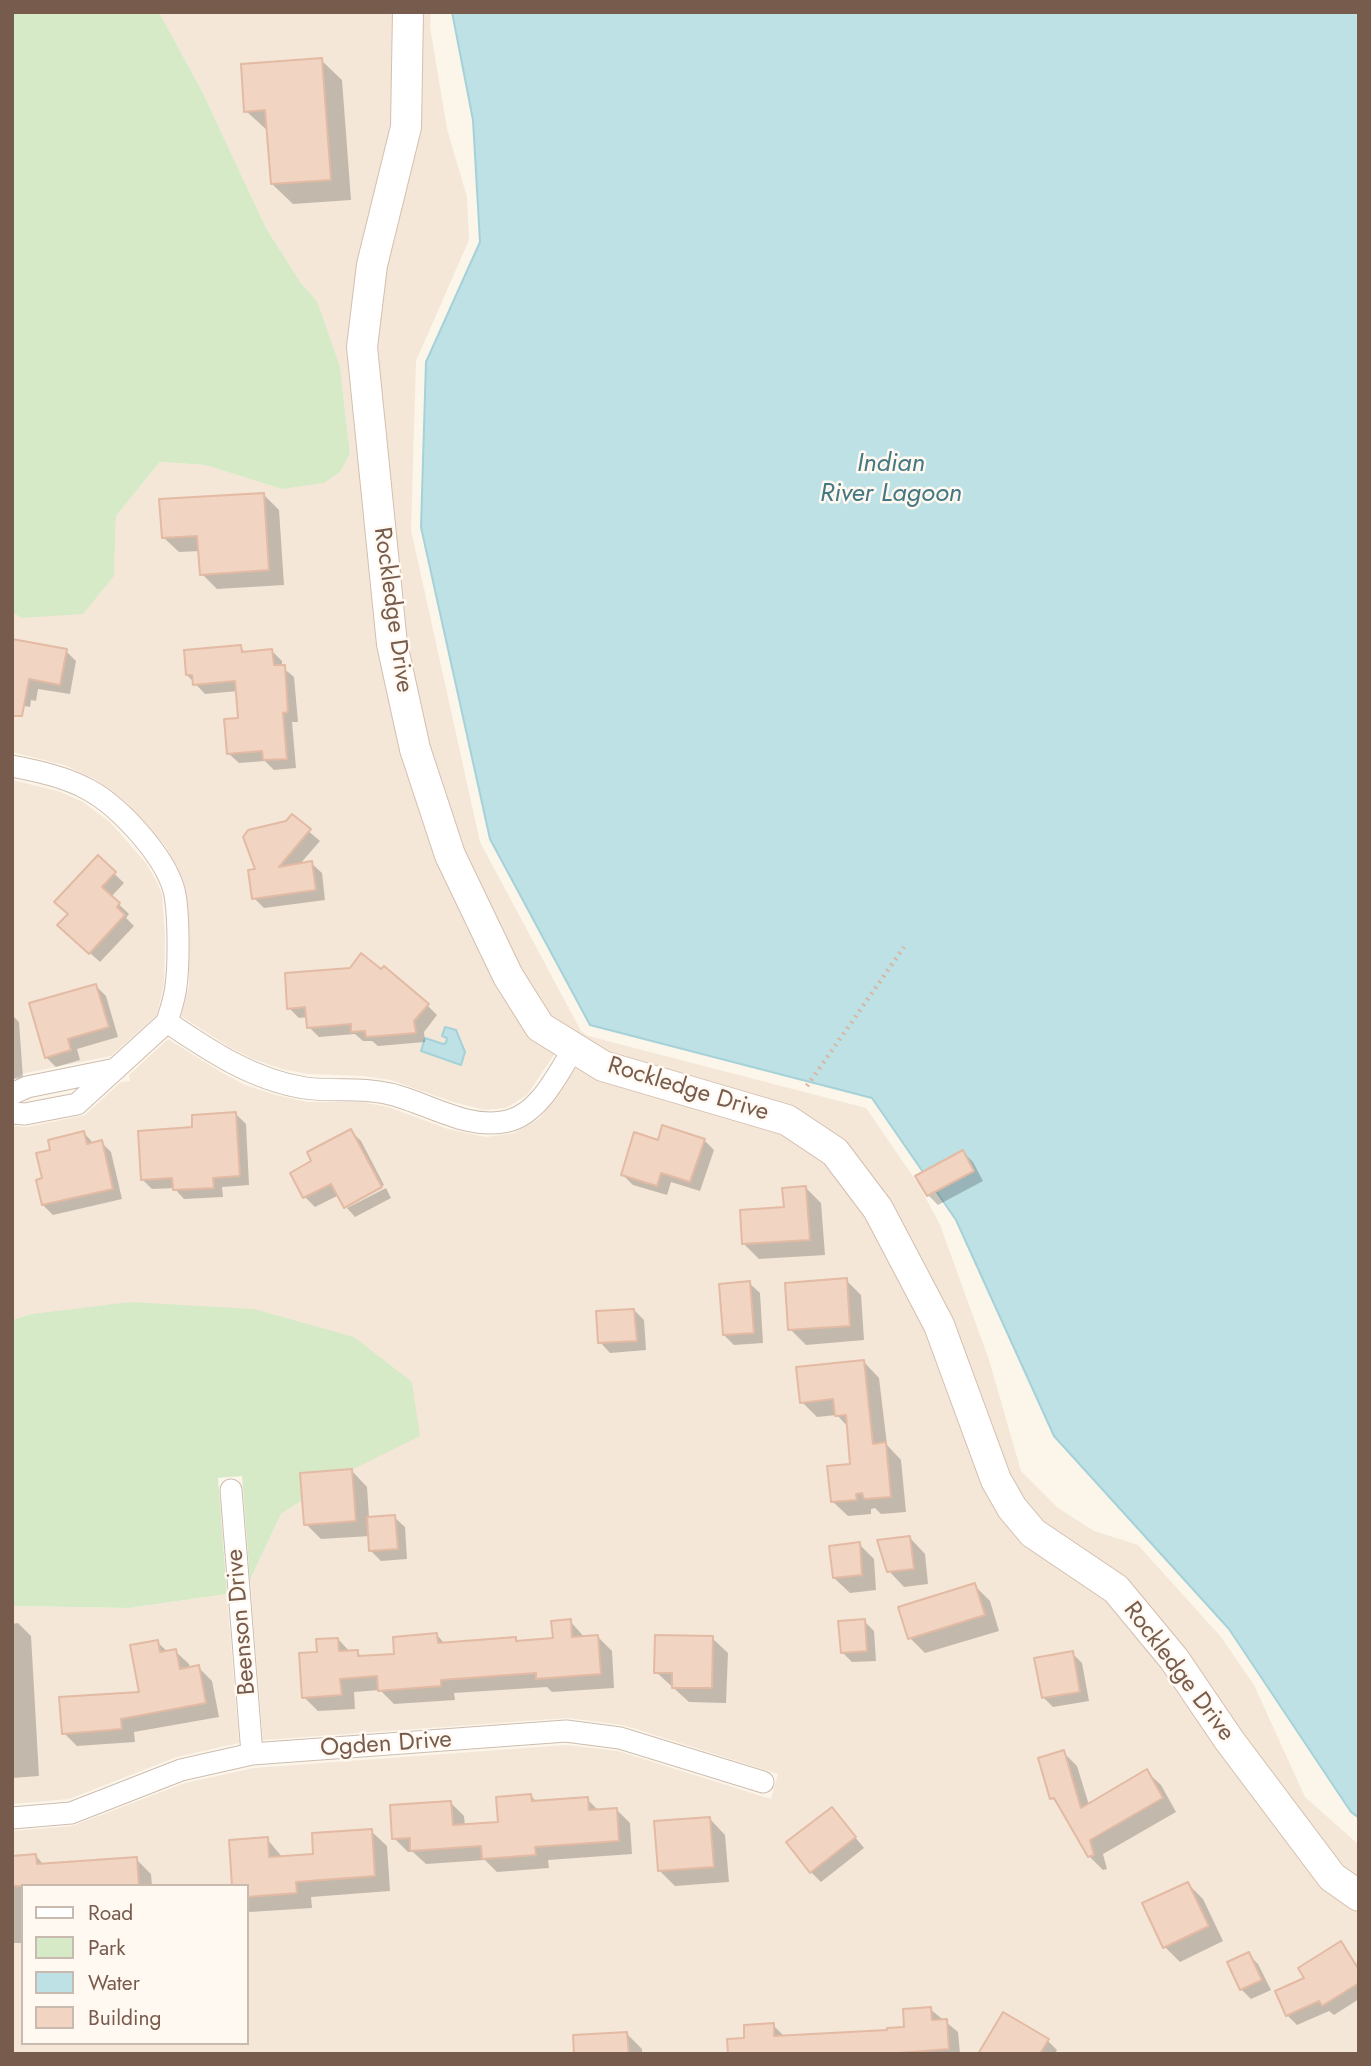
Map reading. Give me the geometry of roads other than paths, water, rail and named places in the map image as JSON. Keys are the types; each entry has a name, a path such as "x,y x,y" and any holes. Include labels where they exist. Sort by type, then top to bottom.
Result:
{"street":[{"name":"Rockledge Drive","path":"408,12 406,127 372,265 362,347 392,644 415,749 450,855 508,976 540,1027 603,1066 786,1121 835,1152 878,1209 939,1325 996,1480 1012,1508 1033,1533 1116,1590 1174,1659 1229,1740 1332,1877 1359,1896"},
{"path":"12,766 61,778 89,790 117,811 156,855 174,891 177,986 167,1022 77,1104 25,1114 12,1113"},
{"path":"167,1022 225,1060 279,1082 307,1088 363,1089 390,1094 450,1115 484,1123 509,1121 535,1106 574,1048"},
{"path":"12,1094 27,1087 117,1069"},
{"name":"Beenson Drive","path":"231,1490 252,1755"},
{"name":"Ogden Drive","path":"12,1818 71,1813 181,1770 252,1755 566,1731 620,1738 763,1782"}],"water":[{"name":"Indian River Lagoon","path":"452,12 1359,12 1359,1818 1351,1812 1229,1629 1054,1436 956,1220 872,1098 590,1025 490,839 421,527 426,362 480,242 473,120"},
{"path":"445,1027 456,1030 465,1052 461,1065 421,1051 425,1038 446,1043 447,1038 442,1036"}]}
